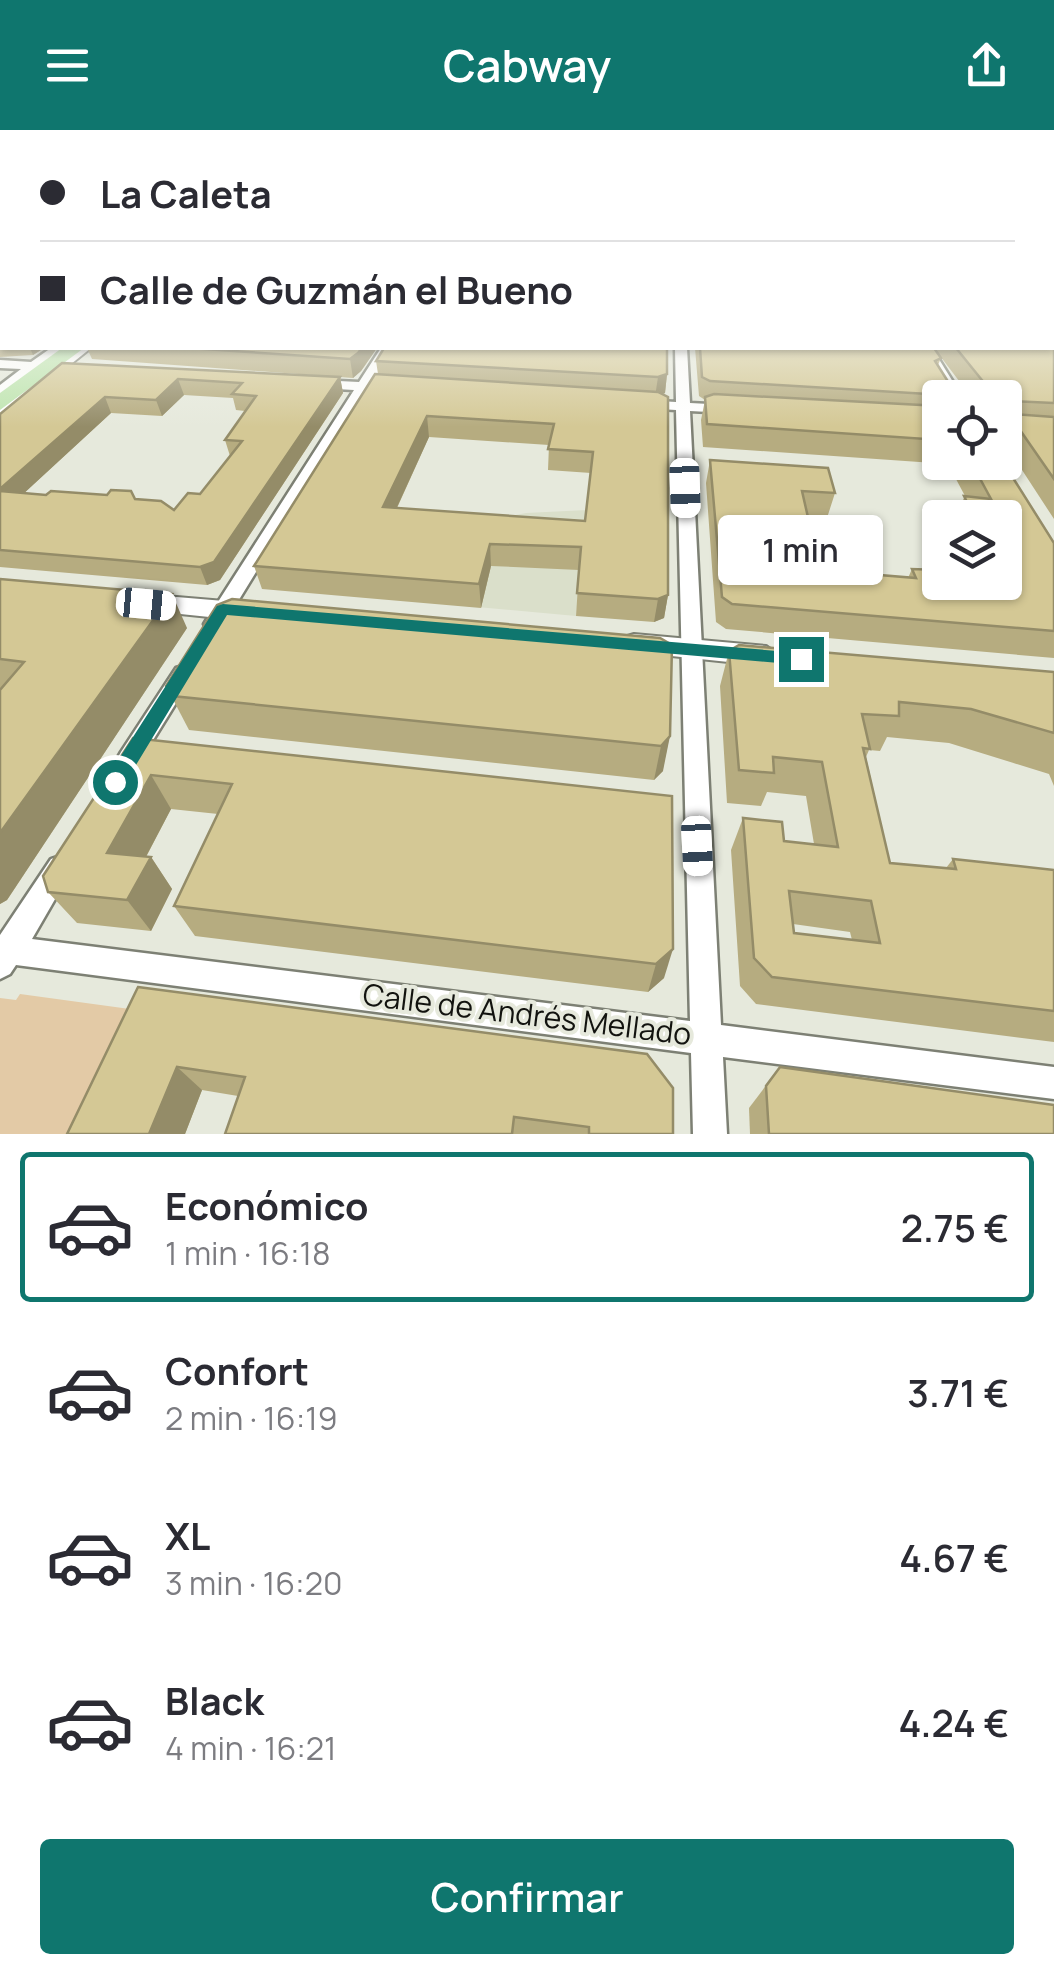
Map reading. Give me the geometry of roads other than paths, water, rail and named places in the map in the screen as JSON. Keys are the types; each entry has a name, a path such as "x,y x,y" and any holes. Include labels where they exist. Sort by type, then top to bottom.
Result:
{"main road":[{"path":"0,403 71,361"}],"street":[{"path":"0,390 55,350"},
{"path":"115,782 386,350"},
{"path":"681,350 710,1134"},
{"path":"927,350 946,380"},
{"path":"0,415 71,361"},
{"path":"0,364 34,366"},
{"path":"308,383 405,389"},
{"path":"623,403 741,410"},
{"path":"110,600 282,615"},
{"path":"600,641 789,658"},
{"path":"3,954 73,848"},
{"name":"Calle de Andrés Mellado","path":"3,954 1054,1083"}]}
